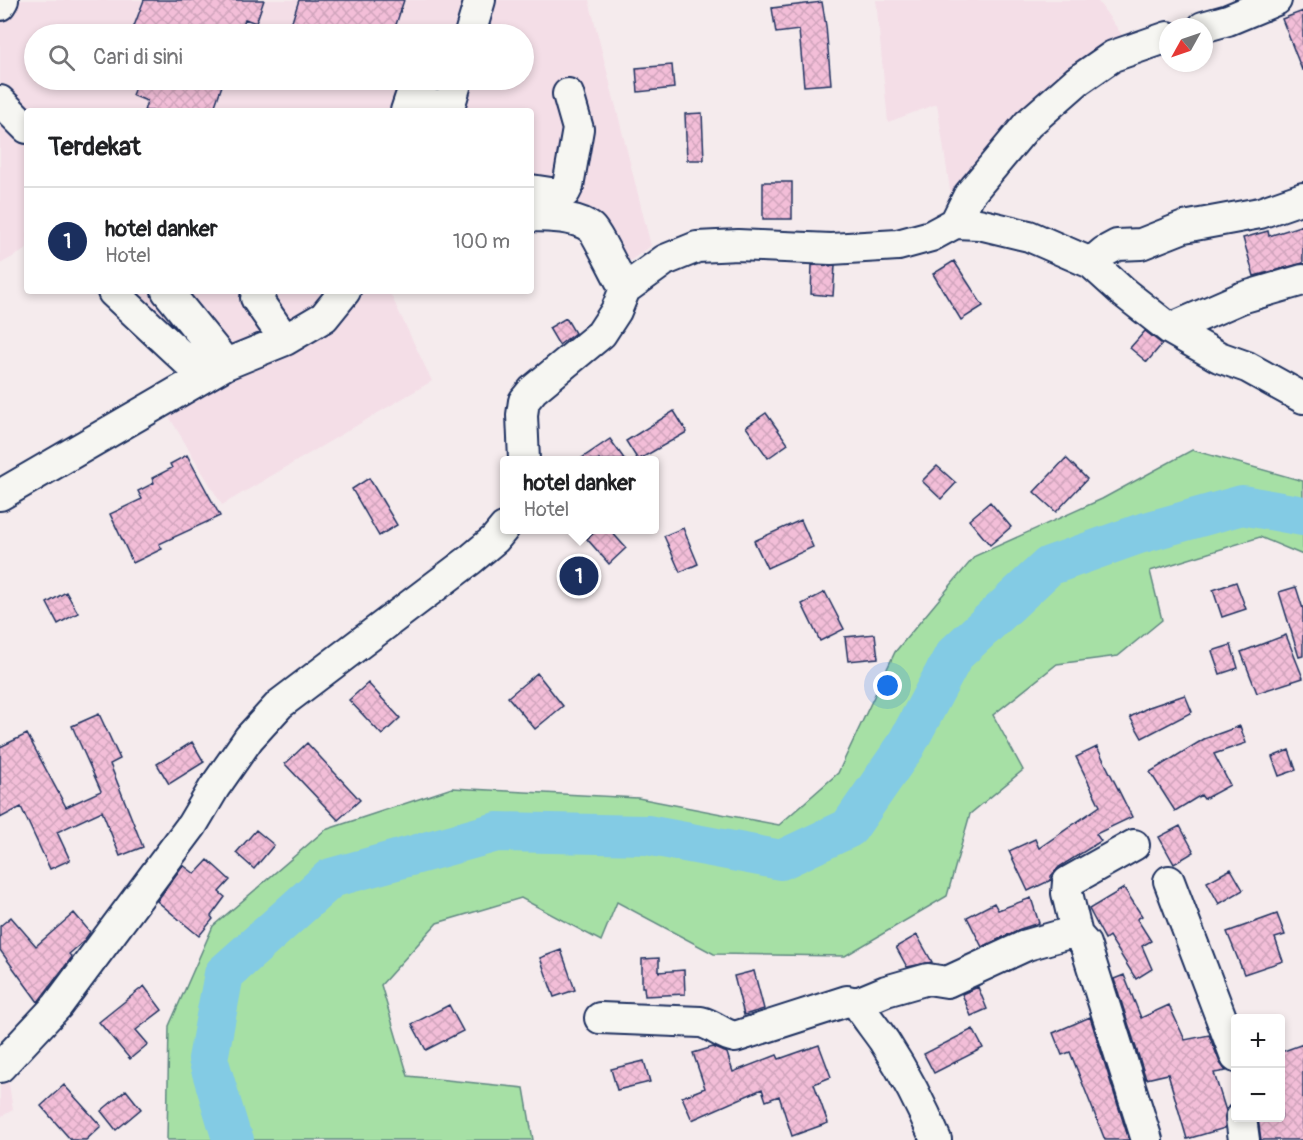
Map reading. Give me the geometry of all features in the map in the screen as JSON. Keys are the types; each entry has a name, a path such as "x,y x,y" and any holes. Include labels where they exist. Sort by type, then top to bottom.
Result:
{"street":[{"path":"0,5 3,0"},
{"path":"473,24 480,0"},
{"path":"1213,24 1276,0"},
{"path":"955,223 969,195 1028,124 1077,81 1113,56 1159,40"},
{"path":"449,108 454,90"},
{"path":"534,190 557,194 565,192 568,186 578,129 568,94"},
{"path":"407,108 410,99 441,108"},
{"path":"0,100 24,125"},
{"path":"1091,262 1117,245 1141,244 1184,227 1260,213 1303,198"},
{"path":"534,216 567,219 592,228 625,289"},
{"path":"524,456 522,415 524,401 532,390 601,334 616,311 625,289 665,260 697,247 738,245 831,249 898,245 931,236 955,223 979,224 1029,236 1091,262 1123,292 1170,328 1219,357 1247,367 1303,398"},
{"path":"1170,328 1241,298 1303,280"},
{"path":"116,294 215,371"},
{"path":"169,294 215,371"},
{"path":"259,294 256,298 285,340"},
{"path":"0,495 215,371 285,340 324,317 343,294"},
{"path":"0,1067 57,1006 192,825 214,788 249,738 280,704 470,560 500,533"},
{"path":"1134,845 1068,882 1067,893 1077,935 1084,944 1146,1140"},
{"path":"1169,881 1231,1045"},
{"path":"600,1018 701,1022 710,1024 726,1036 735,1037 847,1001 857,1003 886,991 927,980 947,982 1027,945 1069,933 1077,935"},
{"path":"857,1003 906,1077 936,1140"},
{"path":"1242,1122 1244,1140"}],"shaded area":[{"path":"0,0 589,0 651,246 609,276 570,224 534,216 534,108 24,108 24,251 0,264"},
{"path":"876,0 1097,0 1132,49 1113,56 955,223 937,104 888,122"},
{"path":"134,294 390,294 432,381 222,505 152,388 189,367"},
{"path":"0,1050 5,1058 13,1110 0,1117"}],"green space":[{"path":"1192,450 1303,481 1303,555 1260,537 1150,571 1162,620 1118,656 1057,664 993,715 1023,770 970,814 947,896 845,956 714,954 617,902 601,941 521,898 437,923 381,985 408,1076 524,1088 533,1140 167,1140 169,1026 213,926 325,830 452,788 638,798 779,825 838,773 895,652 975,556 1102,499"}],"building":[{"path":"144,0 264,0 256,23 245,19 243,24 135,24"},
{"path":"299,0 404,0 396,24 291,24"},
{"path":"822,2 831,84 804,86 799,30 776,33 772,8"},
{"path":"1303,11 1303,70 1302,70 1282,19"},
{"path":"672,65 674,88 638,92 636,68"},
{"path":"134,90 220,90 214,108 145,108 147,101 132,95"},
{"path":"702,113 704,160 687,160 685,114"},
{"path":"763,182 792,182 792,219 763,219"},
{"path":"1303,225 1303,263 1254,276 1243,238 1268,231 1269,236"},
{"path":"954,261 983,306 961,320 933,274"},
{"path":"812,265 835,266 833,296 811,294"},
{"path":"566,318 575,333 559,345 549,328"},
{"path":"1145,331 1162,344 1147,362 1130,348"},
{"path":"674,411 687,432 645,456 635,456 626,441"},
{"path":"766,413 788,444 768,458 746,427"},
{"path":"610,439 622,456 585,456"},
{"path":"187,455 220,516 159,544 162,549 133,563 110,514 142,499 138,491 154,483 152,478 172,468 170,464"},
{"path":"1066,458 1087,479 1056,512 1034,492"},
{"path":"937,466 956,483 941,499 922,481"},
{"path":"369,478 397,525 379,536 352,489"},
{"path":"990,502 1011,527 990,545 969,520"},
{"path":"801,520 813,547 767,568 754,541"},
{"path":"683,528 698,564 680,572 664,536"},
{"path":"593,534 614,534 626,548 609,564 587,539"},
{"path":"1236,582 1246,609 1222,617 1213,590"},
{"path":"1296,587 1303,609 1303,656 1299,657 1279,592"},
{"path":"66,592 78,613 58,624 47,603"},
{"path":"825,592 844,629 820,641 802,604"},
{"path":"875,634 878,658 848,661 845,637"},
{"path":"1286,635 1303,678 1257,693 1241,652"},
{"path":"1231,645 1238,668 1220,674 1212,651"},
{"path":"537,673 563,706 535,729 508,697"},
{"path":"368,683 400,718 382,735 349,700"},
{"path":"1185,695 1192,712 1142,738 1130,717 1149,707"},
{"path":"99,714 120,759 110,764 143,847 120,856 102,811 57,832 70,860 50,869 21,807 0,818 0,747 27,734 66,807 101,791 72,726"},
{"path":"1240,726 1246,743 1214,754 1230,785 1204,799 1201,795 1175,811 1150,772 1204,739"},
{"path":"192,742 204,762 169,784 157,764"},
{"path":"307,743 360,800 338,820 285,764"},
{"path":"1097,747 1132,817 1096,834 1101,841 1059,867 1051,876 1051,880 1028,891 1009,851 1035,839 1039,848 1100,806 1076,757"},
{"path":"1289,750 1296,770 1279,776 1272,757"},
{"path":"1180,826 1194,852 1174,864 1159,837"},
{"path":"256,830 274,845 254,869 236,853"},
{"path":"208,860 230,880 219,892 225,897 211,916 213,919 199,936 157,901 183,865 195,874"},
{"path":"1231,869 1243,890 1219,904 1207,882"},
{"path":"1124,888 1142,916 1137,919 1151,941 1142,946 1152,969 1136,979 1109,936 1105,939 1089,909"},
{"path":"1031,898 1039,923 1020,929 982,947 967,917 994,903 998,910"},
{"path":"74,913 90,932 83,942 69,954 72,957 38,1002 0,950 0,926 11,917 36,946"},
{"path":"1277,914 1285,935 1275,938 1283,961 1244,974 1227,932"},
{"path":"917,935 932,962 907,967 896,947"},
{"path":"561,950 575,990 554,997 540,958"},
{"path":"659,958 659,972 684,970 685,994 645,996 644,987 642,987 642,959"},
{"path":"754,971 764,1009 744,1015 734,976"},
{"path":"1124,975 1141,1018 1169,1005 1185,1040 1209,1035 1220,1063 1226,1071 1214,1073 1226,1111 1225,1128 1187,1139 1168,1074 1146,1079 1114,979"},
{"path":"144,986 162,1010 136,1030 148,1044 130,1059 99,1022"},
{"path":"978,987 987,1009 971,1016 962,994"},
{"path":"449,1005 463,1031 426,1050 412,1024"},
{"path":"1090,1017 1129,1140 1105,1140 1070,1052 1062,1055 1053,1033"},
{"path":"973,1029 983,1048 934,1073 924,1054"},
{"path":"1303,1044 1303,1140 1261,1140 1259,1122 1285,1122 1285,1051"},
{"path":"819,1045 831,1077 814,1084 828,1123 792,1136 779,1096 766,1101 762,1089 692,1120 682,1097 705,1088 693,1053 713,1047 727,1053 733,1072 777,1055 779,1059"},
{"path":"644,1061 650,1082 617,1090 611,1069"},
{"path":"64,1085 101,1126 86,1140 71,1140 41,1106"},
{"path":"126,1090 141,1109 116,1130 101,1111"}],"waterway":[{"path":"234,1140 208,1059 224,974 331,878 497,832 647,835 781,860 849,828 905,747 954,655 1049,566 1139,534 1242,505 1303,516"}],"place":[{"name":"hotel danker","path":"579,576"}]}
